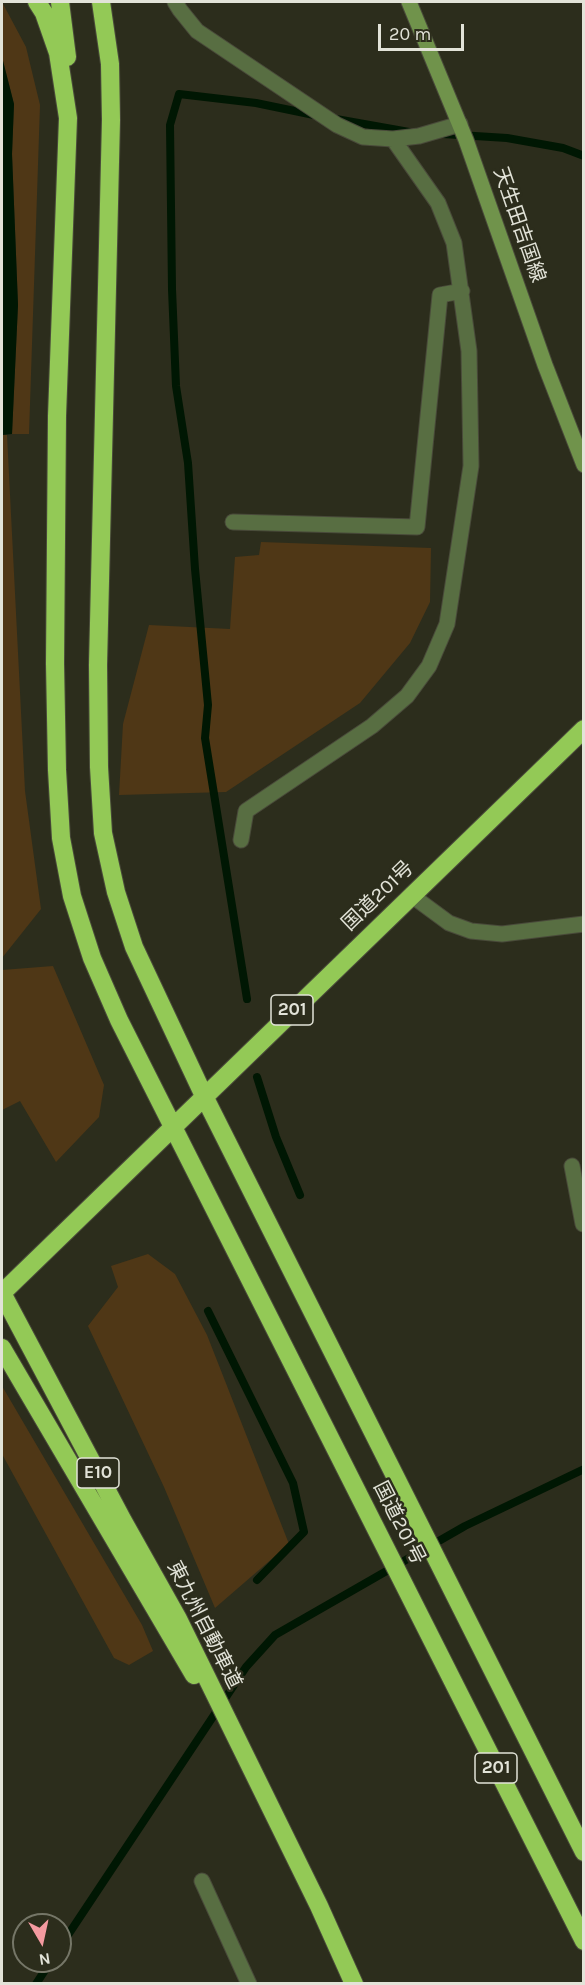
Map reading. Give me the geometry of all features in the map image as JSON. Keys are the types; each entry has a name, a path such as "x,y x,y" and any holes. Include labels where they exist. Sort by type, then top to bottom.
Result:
{"highway":[{"path":"37,2 44,13 58,53 68,118"},
{"path":"60,2 67,55 68,118 57,416 55,663 61,838 72,896 92,958 119,1020 173,1126"},
{"path":"101,2 110,64 111,120 98,665 99,767 103,832 116,892 134,947 204,1096"},
{"name":"国道201号","path":"2,1293 584,729"},
{"name":"国道201号","path":"204,1096 584,1852"},
{"name":"国道201号","path":"173,1126 584,1941"},
{"name":"東九州自動車道","path":"2,1293 123,1521 171,1622"},
{"path":"2,1348 171,1622 319,1906 354,1983"}],"main road":[{"name":"天生田吉国線","path":"409,2 460,124 545,365 584,465"}],"street":[{"path":"175,2 197,31 337,125 363,137 393,139 419,136 460,124"},
{"path":"242,840 246,811 372,726 407,696 429,666 447,624 471,466 470,351 454,243 438,203 393,139"},
{"path":"234,522 417,527 440,295 462,291"},
{"path":"411,896 449,922 471,932 502,934 584,924"},
{"path":"572,1166 583,1225"},
{"path":"202,1881 249,1983"}],"shaded area":[{"path":"2,2 26,47 40,105 29,434 12,434 18,305 12,154 14,104 2,57"},
{"path":"2,57 14,104 12,154 18,305 12,434 2,435"},
{"path":"2,435 7,435 25,791 41,909 2,958"},
{"path":"261,542 431,548 430,602 410,643 360,703 226,792 119,795 123,724 149,625 230,629 235,557 259,555"},
{"path":"53,966 104,1085 99,1117 56,1162 20,1101 2,1110 2,970"},
{"path":"148,1254 175,1274 207,1335 289,1544 215,1608 164,1487 88,1326 118,1287 111,1266"},
{"path":"2,1386 142,1625 153,1651 129,1665 114,1658 2,1454"}],"waterway":[{"path":"247,999 205,738 208,705 188,463 176,386 170,125 179,94 256,103 314,115"},
{"path":"336,119 409,132"},
{"path":"443,134 507,138 563,148 584,156"},
{"path":"257,1077 276,1137 300,1195"},
{"path":"208,1311 293,1483 304,1532 257,1580"},
{"path":"72,1929 246,1667 275,1635 465,1526 584,1469"},
{"path":"36,1984 43,1973"}]}
